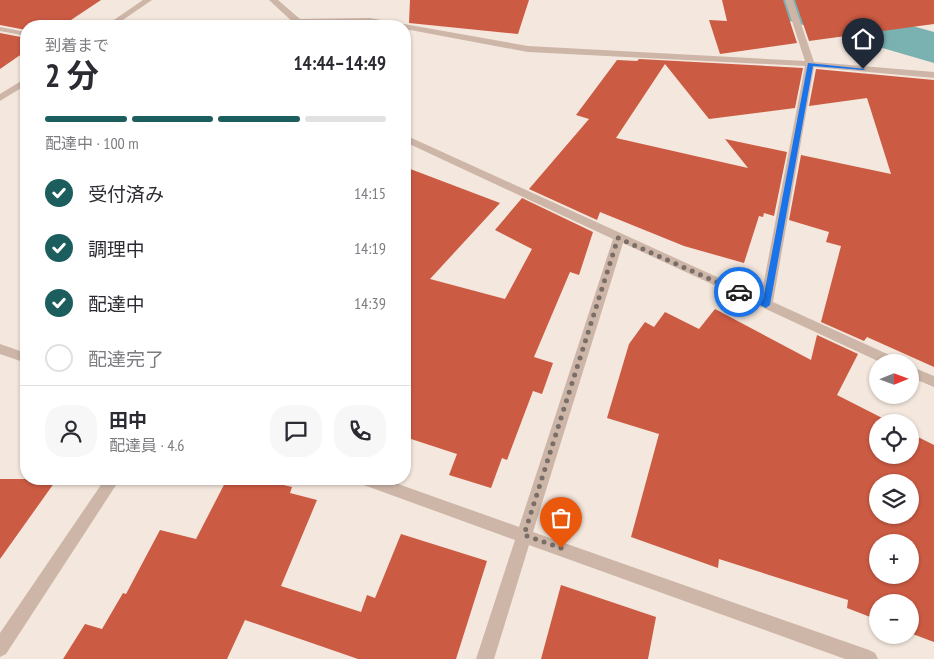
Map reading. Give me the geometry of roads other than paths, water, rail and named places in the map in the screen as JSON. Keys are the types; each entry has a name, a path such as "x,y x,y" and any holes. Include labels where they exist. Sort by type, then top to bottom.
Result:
{"street":[{"path":"118,20 148,0"},
{"path":"273,0 296,20"},
{"path":"766,305 810,64 789,0"},
{"path":"411,27 528,49 810,64 934,75"},
{"path":"0,29 20,33"},
{"path":"0,98 20,85"},
{"path":"411,141 618,238 873,354"},
{"path":"485,659 618,238"},
{"path":"0,349 20,356"},
{"path":"919,375 934,382"},
{"path":"0,648 109,485"},
{"path":"383,485 869,659"}],"waterway":[{"path":"768,0 934,48"}]}
